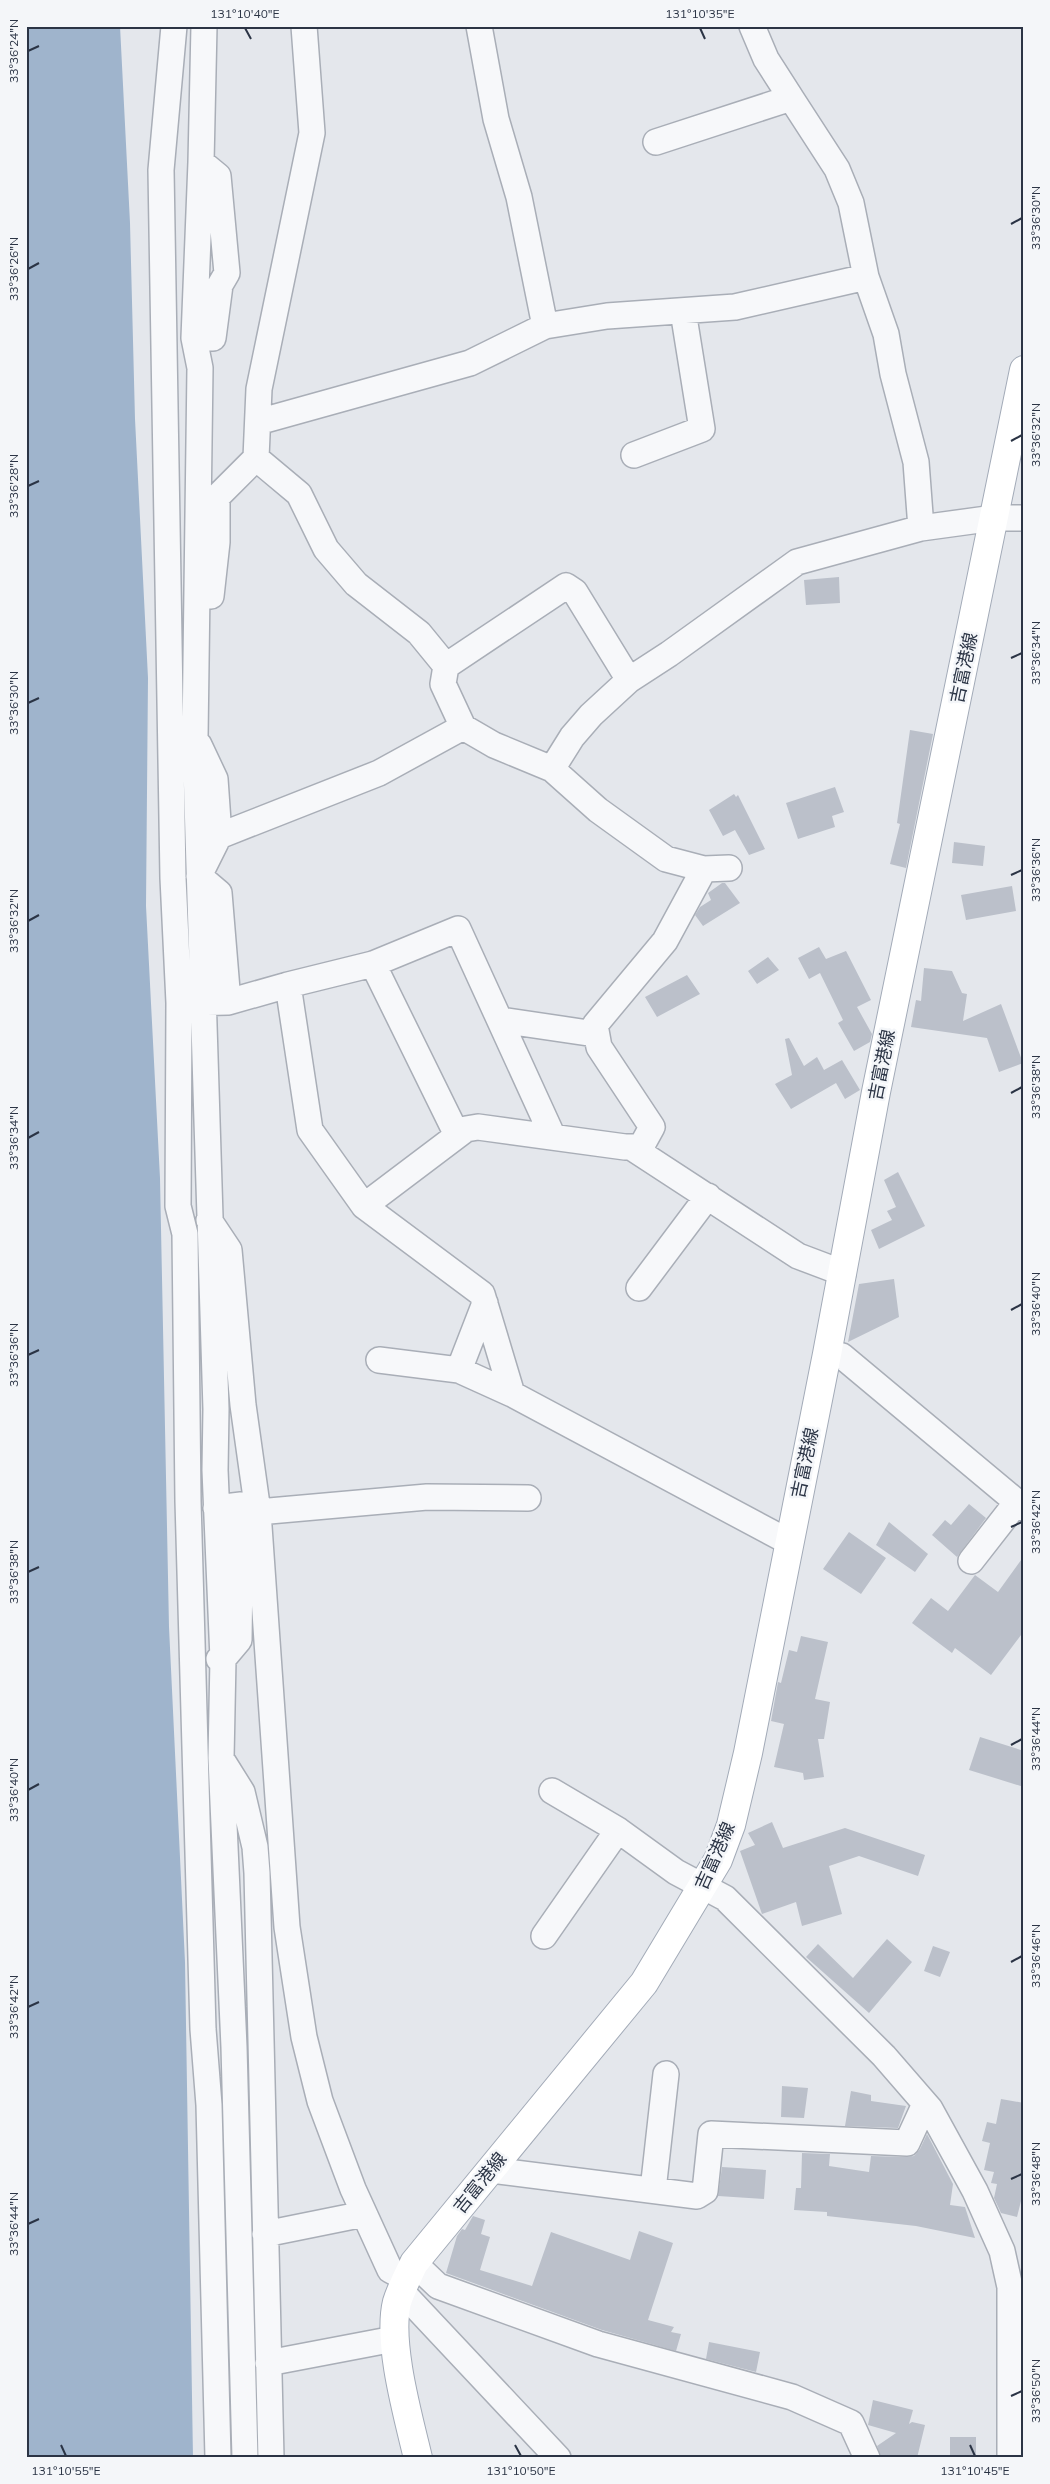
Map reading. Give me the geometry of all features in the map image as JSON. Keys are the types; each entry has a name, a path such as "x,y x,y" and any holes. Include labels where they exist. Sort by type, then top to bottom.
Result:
{"main road":[{"name":"吉富港線","path":"411,2456 394,2339 394,2318 408,2278 491,2170 644,1983 703,1887 718,1860 732,1825 741,1789 828,1354 876,1092 1024,370"}],"street":[{"path":"174,26 161,170 174,878 190,1003 209,1220 216,1409 215,1470 203,1501 194,1648 215,1847 228,1901 234,2047 245,2458"},
{"path":"162,234 171,190 186,60 200,26"},
{"path":"204,26 194,338 200,368 208,496 196,647 195,737 199,876 190,1003 178,1077 178,1206 185,1234 203,1501 223,1659 221,1758 214,1871 211,2006 203,2029 210,2105 218,2458"},
{"path":"208,496 256,458 260,389 312,132 304,26"},
{"path":"479,26 496,119 519,197 545,326"},
{"path":"752,26 766,59 837,169 851,203 866,278 886,334 893,374 916,462 921,528"},
{"path":"656,142 791,98"},
{"path":"258,422 470,363 545,326 607,316 736,307 866,278"},
{"path":"634,455 702,429 683,311"},
{"path":"163,357 200,368"},
{"path":"256,458 299,494 326,549 356,584 418,632 446,666"},
{"path":"552,769 572,737 591,715 629,680 669,654 797,562 921,528 994,518 1024,518"},
{"path":"629,680 575,592 566,586 446,666 443,684 463,727 487,741 552,769 598,810 666,859 704,869 729,868"},
{"path":"219,836 379,773 463,727"},
{"path":"195,737 215,779 219,836 199,876"},
{"path":"364,1206 466,1129 478,1127 641,1147 652,1127 599,1047 595,1034 595,1025 665,941 704,869"},
{"path":"174,878 199,876 219,893 228,1002"},
{"path":"190,1003 228,1002 373,964 458,929 554,1137"},
{"path":"373,964 457,1135"},
{"path":"288,985 310,1130 364,1206 482,1294 512,1394"},
{"path":"500,1020 595,1034"},
{"path":"178,1077 193,1191 229,1250 288,1937 304,2038 320,2101 334,2144 390,2270 408,2278 438,2286 598,2344 792,2397 851,2423 867,2458"},
{"path":"631,1147 798,1256 843,1272"},
{"path":"639,1288 708,1196"},
{"path":"459,1370 485,1303"},
{"path":"828,1354 842,1356 1020,1505 971,1561"},
{"path":"379,1360 459,1370 512,1394 789,1542"},
{"path":"203,1501 250,1508 427,1497 528,1498"},
{"path":"223,1659 239,1640 250,1508"},
{"path":"194,1648 223,1659"},
{"path":"221,1758 242,1792 255,1847 258,1898 271,2458"},
{"path":"552,1790 618,1830 676,1872 725,1898 884,2056 925,2104 975,2190 1002,2251 1010,2287 1010,2458"},
{"path":"544,1936 618,1830"},
{"path":"228,1901 285,1894"},
{"path":"234,2047 261,2042"},
{"path":"653,2190 666,2074"},
{"path":"210,2105 235,2103"},
{"path":"491,2170 697,2196 705,2191 711,2134 907,2143 925,2104"},
{"path":"265,2234 364,2214"},
{"path":"408,2278 558,2458"},
{"path":"217,2380 243,2377 394,2339"}],"water":[{"path":"26,26 120,26 130,223 135,419 148,678 146,906 160,1178 169,1627 185,1962 193,2458 26,2458"}],"building":[{"path":"839,577 840,603 806,605 804,580"},
{"path":"910,730 933,734 906,868 890,864 900,824 897,823"},
{"path":"835,787 844,812 832,816 835,827 798,839 786,803"},
{"path":"734,794 736,797 738,795 765,849 749,855 735,830 723,836 709,810"},
{"path":"954,842 985,846 983,866 952,863"},
{"path":"722,883 725,883 740,903 703,926 695,915 700,907 711,900 708,893"},
{"path":"1012,886 1016,911 966,920 961,895"},
{"path":"819,947 826,959 846,951 871,1000 857,1007 872,1034 870,1042 854,1051 838,1023 843,1020 820,973 809,979 798,958"},
{"path":"768,957 779,970 757,984 748,971"},
{"path":"924,968 952,971 962,993 967,994 963,1021 1001,1004 1023,1063 999,1072 987,1038 911,1027 916,1000 921,1001"},
{"path":"687,975 700,994 657,1017 645,997"},
{"path":"789,1038 804,1066 817,1057 824,1070 842,1060 860,1090 845,1099 836,1083 791,1109 775,1084 792,1075 785,1039"},
{"path":"898,1172 925,1226 879,1249 871,1230 892,1220 887,1211 896,1207 884,1180"},
{"path":"894,1279 899,1317 848,1342 859,1284"},
{"path":"969,1504 986,1518 957,1557 932,1535 945,1520 951,1525"},
{"path":"889,1522 928,1554 915,1572 876,1545"},
{"path":"849,1532 886,1558 861,1594 823,1569"},
{"path":"1024,1556 1024,1631 991,1675 955,1648 952,1653 912,1623 931,1598 948,1611 975,1575 998,1592"},
{"path":"801,1636 828,1642 815,1699 830,1702 824,1739 818,1739 824,1777 804,1780 803,1773 774,1767 784,1724 771,1721 778,1682 781,1683 789,1650 797,1652"},
{"path":"980,1737 1024,1751 1024,1787 969,1770"},
{"path":"772,1822 783,1848 845,1828 925,1855 918,1876 859,1856 829,1866 842,1914 802,1926 796,1902 762,1914 740,1851 755,1845 748,1833"},
{"path":"887,1939 912,1962 869,2013 806,1957 818,1944 853,1978"},
{"path":"933,1946 950,1952 940,1977 924,1971"},
{"path":"782,2086 808,2088 804,2118 781,2117"},
{"path":"851,2091 871,2095 871,2101 906,2106 898,2128 845,2126"},
{"path":"1001,2099 1024,2103 1024,2189 1017,2217 1001,2213 994,2198 997,2184 991,2183 994,2172 984,2170 990,2143 982,2141 987,2122 996,2124"},
{"path":"927,2134 953,2184 950,2205 965,2207 975,2238 916,2226 827,2216 827,2212 794,2210 796,2188 801,2188 802,2153 830,2154 829,2166 869,2172 871,2156 914,2156 920,2149"},
{"path":"722,2167 766,2170 764,2199 718,2196"},
{"path":"473,2216 485,2220 481,2234 490,2237 480,2270 532,2286 551,2232 630,2260 639,2231 673,2243 648,2320 674,2327 671,2332 681,2334 676,2351 602,2330 446,2273 457,2236 462,2229 465,2230"},
{"path":"709,2342 760,2352 756,2372 706,2359"},
{"path":"873,2400 913,2410 909,2424 912,2422 925,2425 917,2458 881,2458 877,2446 896,2433 868,2425"},
{"path":"950,2437 976,2437 976,2458 950,2458"}]}
